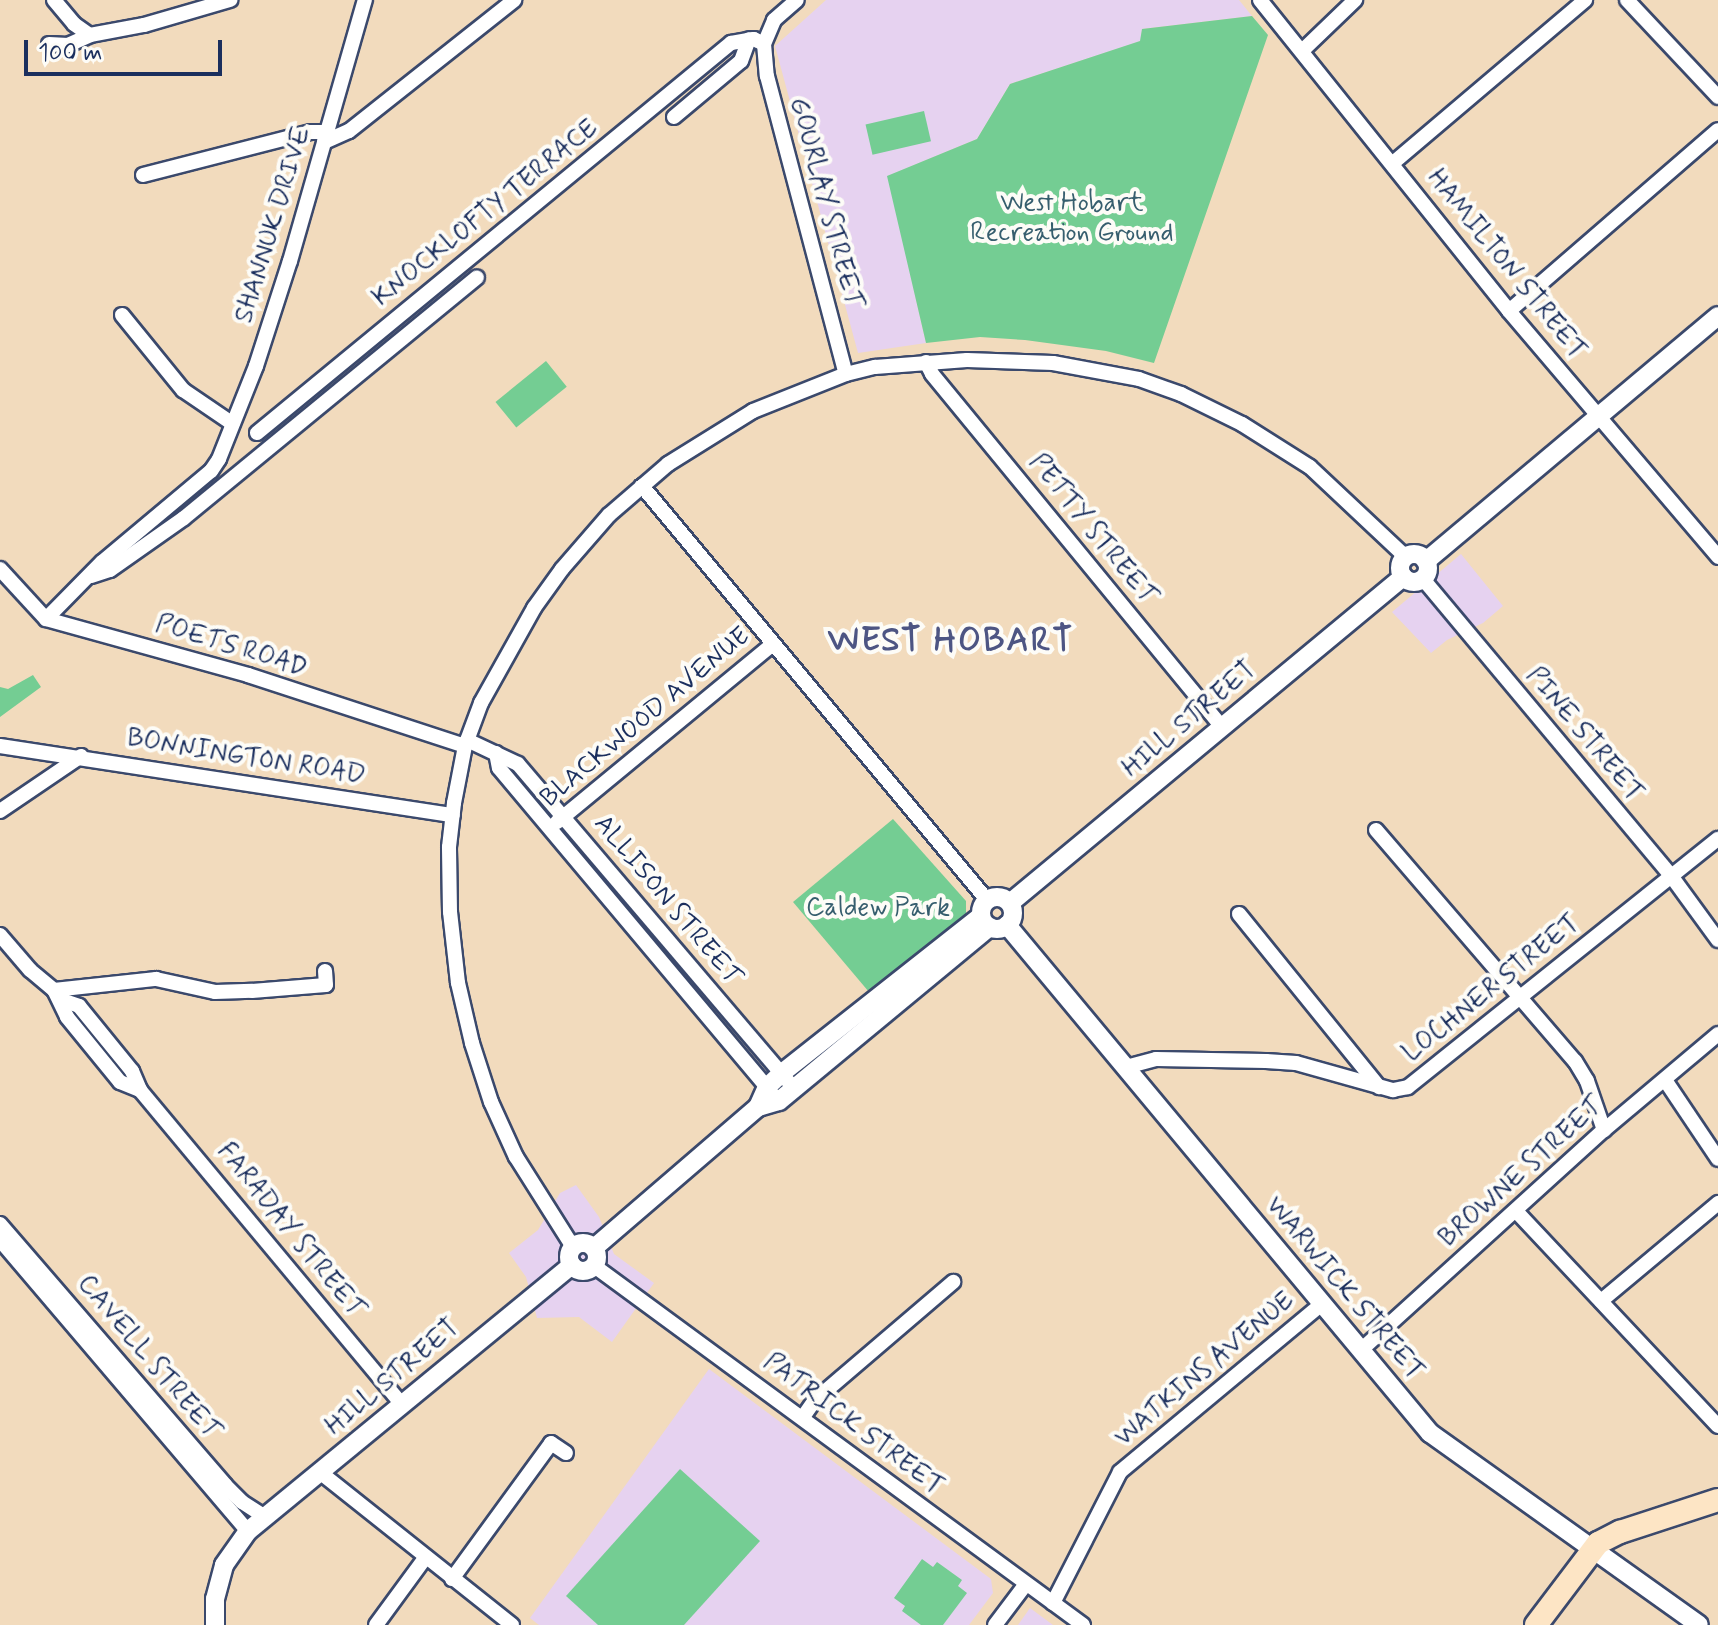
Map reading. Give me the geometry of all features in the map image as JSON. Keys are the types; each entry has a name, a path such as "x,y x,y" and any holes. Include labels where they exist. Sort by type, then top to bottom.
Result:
{"main road":[{"path":"1536,1625 1593,1548 1620,1532 1718,1500"}],"street":[{"path":"54,0 74,24 90,35"},
{"path":"49,44 68,45 90,35 144,25 230,0"},
{"name":"SHANNUK DRIVE","path":"219,459 256,366 365,0"},
{"path":"143,175 311,132 325,137 349,131 514,0"},
{"path":"674,117 741,61 749,39 764,44 774,20 797,0"},
{"name":"HAMILTON STREET","path":"1260,0 1509,311 1718,557"},
{"path":"1302,51 1355,0"},
{"path":"1393,163 1585,0"},
{"path":"1627,0 1718,97"},
{"name":"KNOCKLOFTY TERRACE","path":"257,433 731,43 749,39"},
{"name":"GOURLAY STREET","path":"764,44 767,76 846,374"},
{"path":"1509,311 1718,130"},
{"name":"KNOCKLOFTY TERRACE","path":"87,577 110,570 184,518 477,277"},
{"path":"122,315 183,390 233,424"},
{"path":"1424,570 1415,554 1406,557 1400,566 1403,577 1410,582 1424,570 1597,415 1718,316"},
{"path":"991,917 794,1088 773,1094 593,1257 586,1243 573,1256 514,1154 491,1102 472,1043 458,983 450,912 453,815 466,743 481,703 509,647 534,608 586,541 642,486 727,425 782,398 846,374 926,362 1015,359 1109,371 1181,394 1263,436 1310,467 1406,557"},
{"name":"PETTY STREET","path":"926,362 932,374 1222,727"},
{"name":"KNOCKLOFTY TERRACE","path":"46,619 87,577 211,471 219,459"},
{"name":"WARWICK STREET","path":"642,486 991,917 1126,1067 1430,1433 1699,1625"},
{"path":"0,569 46,619"},
{"name":"PINE STREET","path":"1424,570 1712,926 1718,940"},
{"name":"HILL STREET","path":"991,917 1013,913 1010,903 1403,577"},
{"name":"POETS ROAD","path":"46,619 248,675 466,743"},
{"name":"BLACKWOOD AVENUE","path":"549,829 773,644"},
{"name":"BONNINGTON ROAD","path":"0,735 31,749"},
{"name":"ALLISON STREET","path":"466,743 518,764 794,1088"},
{"name":"BONNINGTON ROAD","path":"0,746 453,815"},
{"name":"ALLISON STREET","path":"496,753 499,768 773,1094"},
{"path":"0,811 81,756"},
{"path":"1376,830 1575,1061 1587,1081 1604,1130"},
{"name":"LOCHNER STREET","path":"1126,1067 1156,1059 1296,1063 1393,1090 1408,1087 1520,994 1718,839"},
{"path":"1239,914 1379,1087"},
{"path":"773,1094 782,1073 991,917"},
{"name":"FARADAY STREET","path":"0,935 30,970 58,995 79,1006 132,1071 140,1090 402,1404"},
{"path":"58,995 156,979 215,992 326,985 325,971"},
{"name":"BROWNE STREET","path":"1361,1350 1604,1130 1718,1034"},
{"path":"1665,1080 1718,1159"},
{"path":"1601,1301 1718,1203"},
{"path":"1516,1211 1718,1426"},
{"name":"CAVELL STREET","path":"0,1224 225,1485 242,1502 265,1517"},
{"name":"CAVELL STREET","path":"0,1240 248,1531"},
{"name":"HILL STREET","path":"215,1625 215,1599 224,1565 248,1531 321,1473 573,1256"},
{"name":"PATRICK STREET","path":"593,1257 1083,1625"},
{"path":"803,1417 815,1400 953,1282"},
{"name":"WATKINS AVENUE","path":"1053,1603 1120,1472 1323,1303"},
{"path":"452,1579 551,1443 566,1453"},
{"path":"321,1473 512,1625"},
{"path":"376,1625 425,1558"},
{"path":"995,1625 1026,1584"}],"shaded area":[{"path":"826,0 1239,0 1252,16 1142,29 1141,41 1010,84 977,139 888,176 926,343 858,353 775,46"},
{"path":"1461,554 1503,606 1483,623 1447,640 1431,653 1392,612"},
{"path":"576,1185 599,1217 614,1254 654,1283 612,1342 579,1317 537,1318 526,1277 509,1253 538,1230 560,1193"},
{"path":"709,1369 991,1579 993,1593 969,1625 539,1625 530,1618"},
{"path":"1030,1608 1053,1625 1018,1625"}],"green space":[{"name":"West Hobart Recreation Ground","path":"1252,16 1268,35 1154,363 1106,351 1025,340 980,337 926,343 887,176 977,139 1010,84 1140,41 1142,29"},
{"path":"924,111 931,141 873,155 866,124"},
{"path":"546,361 567,387 516,428 495,402"},
{"path":"33,675 41,687 0,717 0,687 8,689"},
{"name":"Caldew Park","path":"893,819 966,901 966,918 869,992 793,902"},
{"path":"680,1469 760,1541 684,1625 598,1625 566,1596"},
{"path":"922,1559 933,1567 937,1562 962,1580 958,1586 967,1593 943,1625 921,1625 902,1611 905,1606 894,1598"}],"district":[{"name":"WEST HOBART","path":"951,641"}]}
